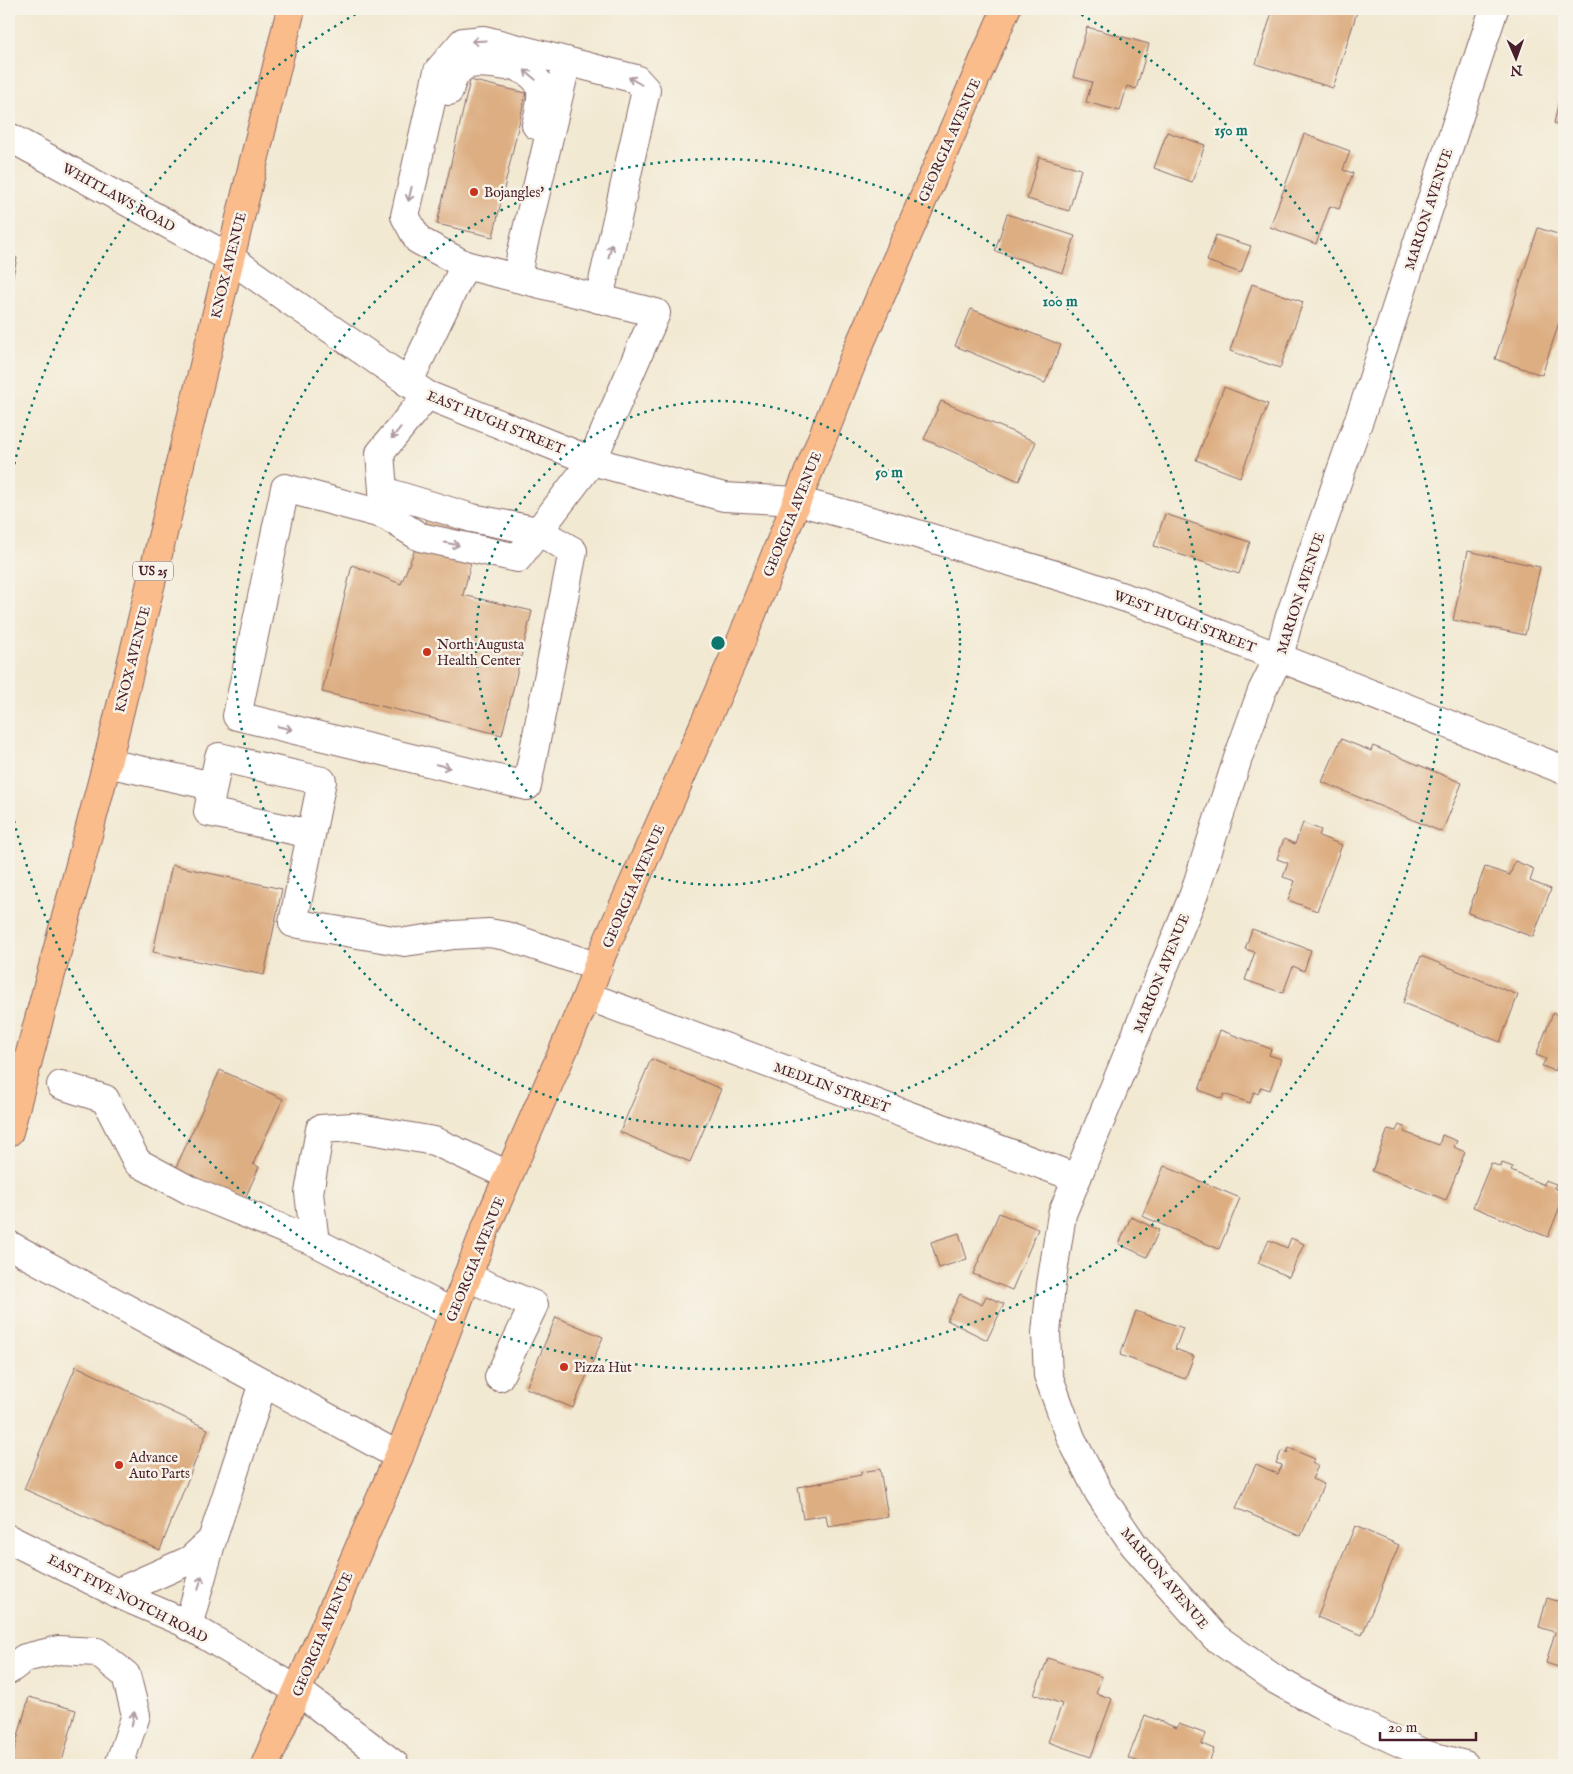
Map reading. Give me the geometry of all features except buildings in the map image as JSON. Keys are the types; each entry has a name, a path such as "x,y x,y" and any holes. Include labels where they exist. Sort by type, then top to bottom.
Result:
{"main road":[{"name":"KNOX AVENUE","path":"9,1132 107,763 291,9"},
{"name":"GEORGIA AVENUE","path":"265,1765 399,1456 508,1175 739,646 858,348 1006,9"}],"street":[{"name":"MARION AVENUE","path":"1465,1765 1426,1755 1338,1714 1276,1680 1215,1637 1134,1545 1099,1493 1071,1438 1048,1375 1046,1334 1052,1276 1062,1214 1194,894 1248,728 1262,691 1279,657 1288,622 1368,394 1494,9"},
{"path":"538,531 592,461 656,313 599,299 519,267 466,265 418,240 405,216 438,71 463,42 484,40 636,79 646,90 599,299"},
{"path":"519,267 567,61"},
{"path":"418,240 451,79 462,66 479,62 513,67 530,73 541,87 542,100 512,222 519,267"},
{"name":"WHITLAWS ROAD","path":"9,137 230,258"},
{"name":"EAST HUGH STREET","path":"230,258 418,389 592,461 724,497 797,501"},
{"path":"384,503 380,454 418,389 466,265"},
{"path":"285,488 384,503 538,531 573,552 527,786 237,716 285,488"},
{"name":"WEST HUGH STREET","path":"797,501 897,528 1069,579 1141,603 1564,770"},
{"path":"311,834 208,812 219,757 322,782 293,923 406,942 454,935 489,933 506,936 598,967"},
{"path":"107,763 213,786"},
{"name":"MEDLIN STREET","path":"587,996 1077,1178"},
{"path":"60,1085 105,1099 136,1162 191,1192 315,1242 453,1313"},
{"path":"315,1242 308,1193 320,1129 353,1127 434,1141 508,1175"},
{"path":"9,1245 399,1456"},
{"path":"467,1278 534,1305 499,1377"},
{"path":"188,1626 212,1540 263,1383"},
{"name":"EAST FIVE NOTCH ROAD","path":"9,1539 188,1626 297,1690 395,1765"},
{"path":"116,1592 190,1560 212,1540"},
{"path":"9,1670 25,1658 58,1650 97,1652 126,1676 136,1715 120,1765"}],"place":[{"name":"Bojangles'","path":"474,192"},
{"name":"North Augusta Health Center","path":"427,652"},
{"name":"Pizza Hut","path":"564,1367"},
{"name":"Advance Auto Parts","path":"119,1465"}]}
